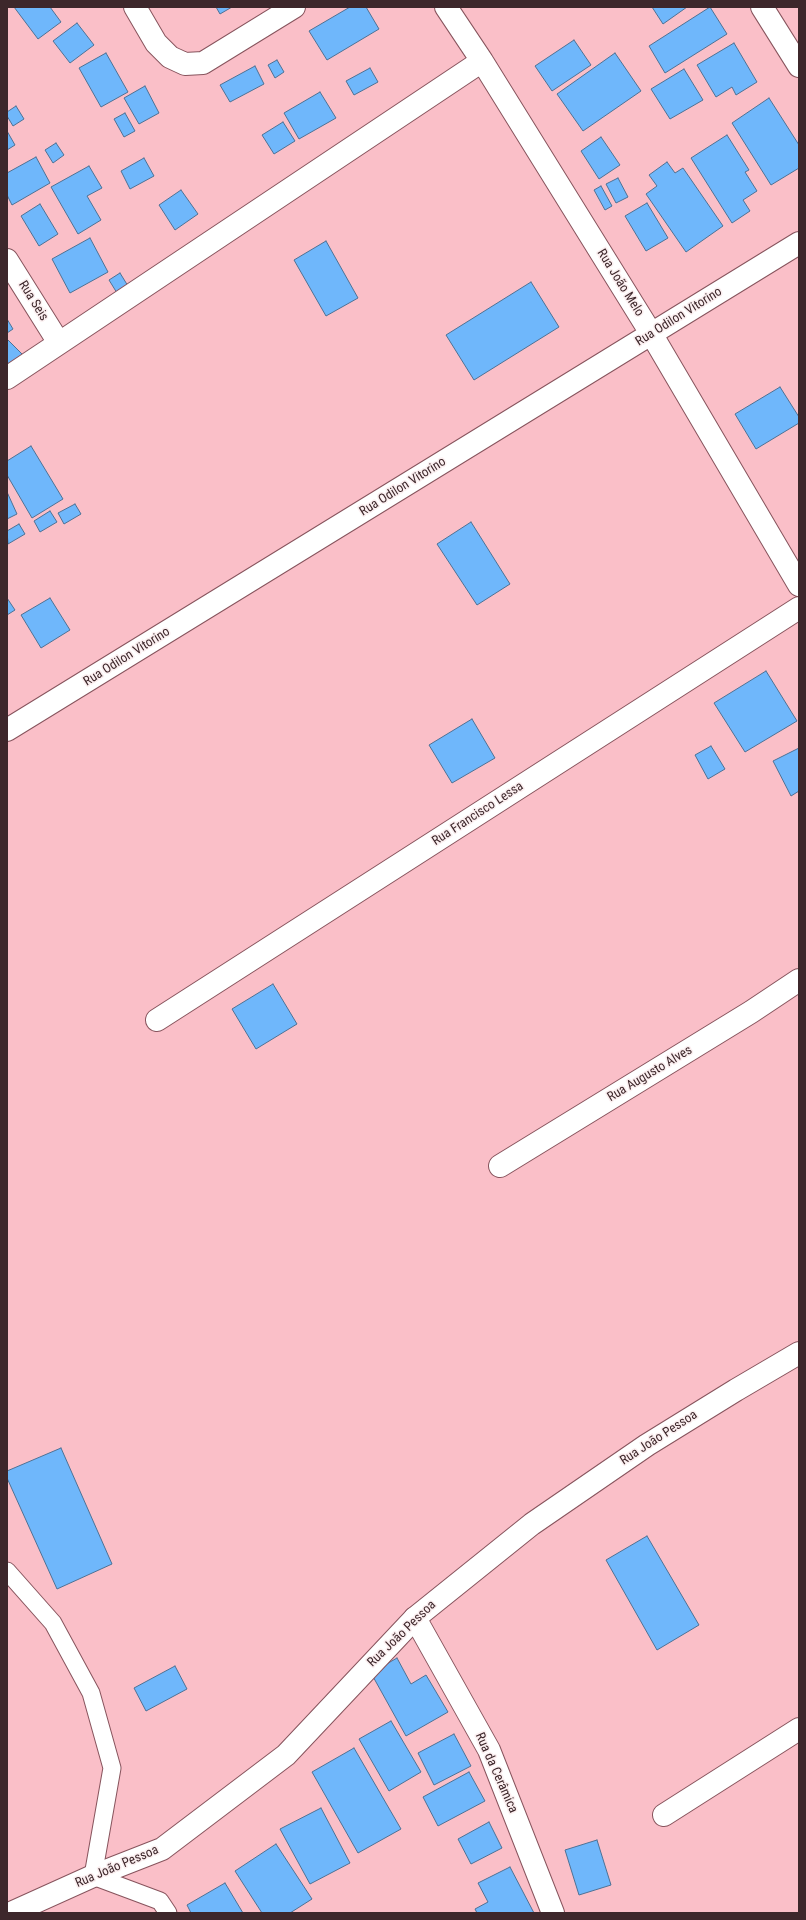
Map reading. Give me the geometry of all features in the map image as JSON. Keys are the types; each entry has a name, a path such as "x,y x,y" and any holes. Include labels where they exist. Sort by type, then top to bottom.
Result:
{"street":[{"path":"135,7 156,43 170,57 185,64 203,63 294,7"},
{"name":"Rua João Melo","path":"446,7 482,61 652,335 799,585"},
{"path":"762,7 799,66"},
{"path":"7,378 482,61"},
{"name":"Rua Odilon Vitorino","path":"7,730 652,335 799,243"},
{"name":"Rua Seis","path":"7,260 59,343"},
{"name":"Rua Francisco Lessa","path":"157,1020 799,608"},
{"name":"Rua Augusto Alves","path":"500,1166 752,1012 799,980"},
{"name":"Rua João Pessoa","path":"11,1913 93,1876 162,1849 286,1755 415,1618 532,1524 647,1445 799,1353"},
{"name":"Rua da Cerâmica","path":"415,1618 489,1750 553,1913"},
{"path":"664,1815 799,1729"}],"lane":[{"path":"7,1571 53,1623 91,1693 112,1768 93,1876 160,1901 168,1913"}],"building":[{"path":"14,7 50,7 61,22 38,39"},
{"path":"216,7 232,7 220,14"},
{"path":"350,7 366,7 379,29 327,60 309,31"},
{"path":"652,7 687,7 663,24"},
{"path":"710,7 727,34 665,73 649,46"},
{"path":"77,23 94,45 70,63 53,41"},
{"path":"574,40 591,65 552,91 535,66"},
{"path":"734,43 757,82 736,95 732,87 716,97 697,65"},
{"path":"106,53 128,92 101,107 79,68"},
{"path":"615,53 641,91 583,131 557,94"},
{"path":"277,60 284,72 275,78 268,65"},
{"path":"255,66 264,84 230,102 220,85"},
{"path":"370,68 378,82 354,95 346,81"},
{"path":"684,69 703,100 670,119 651,89"},
{"path":"145,86 159,113 139,124 124,98"},
{"path":"320,92 336,118 299,139 284,113"},
{"path":"769,98 799,145 799,168 771,185 732,123"},
{"path":"16,106 24,119 13,126 7,116 7,112"},
{"path":"125,113 135,131 124,137 114,119"},
{"path":"283,122 295,141 274,154 262,135"},
{"path":"7,131 15,145 7,150"},
{"path":"727,135 749,170 745,172 757,191 743,200 750,211 732,223 691,158"},
{"path":"601,137 620,165 599,179 581,151"},
{"path":"56,143 64,155 53,163 45,150"},
{"path":"36,157 50,183 12,205 7,195 7,173"},
{"path":"144,158 154,176 130,189 121,171"},
{"path":"667,162 675,173 683,168 723,226 686,252 646,194 657,186 649,175"},
{"path":"89,166 102,188 87,196 101,220 78,234 51,187"},
{"path":"618,178 628,197 616,203 606,184"},
{"path":"601,186 612,206 605,210 594,190"},
{"path":"181,190 198,214 175,230 159,205"},
{"path":"647,203 668,238 646,251 625,216"},
{"path":"40,204 58,234 39,246 21,216"},
{"path":"90,238 108,272 70,293 52,259"},
{"path":"326,241 358,298 326,316 294,260"},
{"path":"120,273 128,286 117,293 109,280"},
{"path":"531,282 559,327 474,380 446,335"},
{"path":"7,319 13,329 7,333"},
{"path":"7,339 24,356 7,371"},
{"path":"780,387 799,417 799,423 756,449 735,414"},
{"path":"31,446 63,499 32,518 7,475 7,461"},
{"path":"7,492 17,514 7,519"},
{"path":"75,504 81,514 64,524 58,513"},
{"path":"50,511 57,522 40,532 34,521"},
{"path":"471,522 510,584 477,605 437,544"},
{"path":"19,524 25,534 8,544 7,531"},
{"path":"7,598 15,610 7,615"},
{"path":"50,598 70,630 41,648 21,615"},
{"path":"766,671 797,721 745,752 714,703"},
{"path":"472,719 495,758 452,783 429,745"},
{"path":"711,746 725,769 708,779 695,755"},
{"path":"799,748 799,791 791,796 773,761"},
{"path":"273,984 297,1024 256,1049 232,1009"},
{"path":"61,1448 112,1564 57,1589 7,1478 7,1471"},
{"path":"647,1536 699,1625 657,1650 606,1560"},
{"path":"397,1658 411,1684 426,1675 448,1712 406,1736 371,1673"},
{"path":"175,1666 187,1689 146,1711 134,1688"},
{"path":"391,1721 421,1772 389,1791 359,1739"},
{"path":"454,1734 471,1766 434,1785 418,1753"},
{"path":"354,1748 401,1829 358,1853 312,1772"},
{"path":"469,1772 485,1801 438,1826 423,1797"},
{"path":"321,1808 350,1863 310,1884 280,1829"},
{"path":"489,1822 502,1848 471,1864 458,1839"},
{"path":"597,1840 611,1885 579,1895 565,1850"},
{"path":"276,1844 312,1899 290,1913 262,1913 235,1871"},
{"path":"510,1867 534,1913 477,1913 475,1909 488,1902 478,1883"},
{"path":"225,1883 243,1913 191,1913 187,1905"}]}
